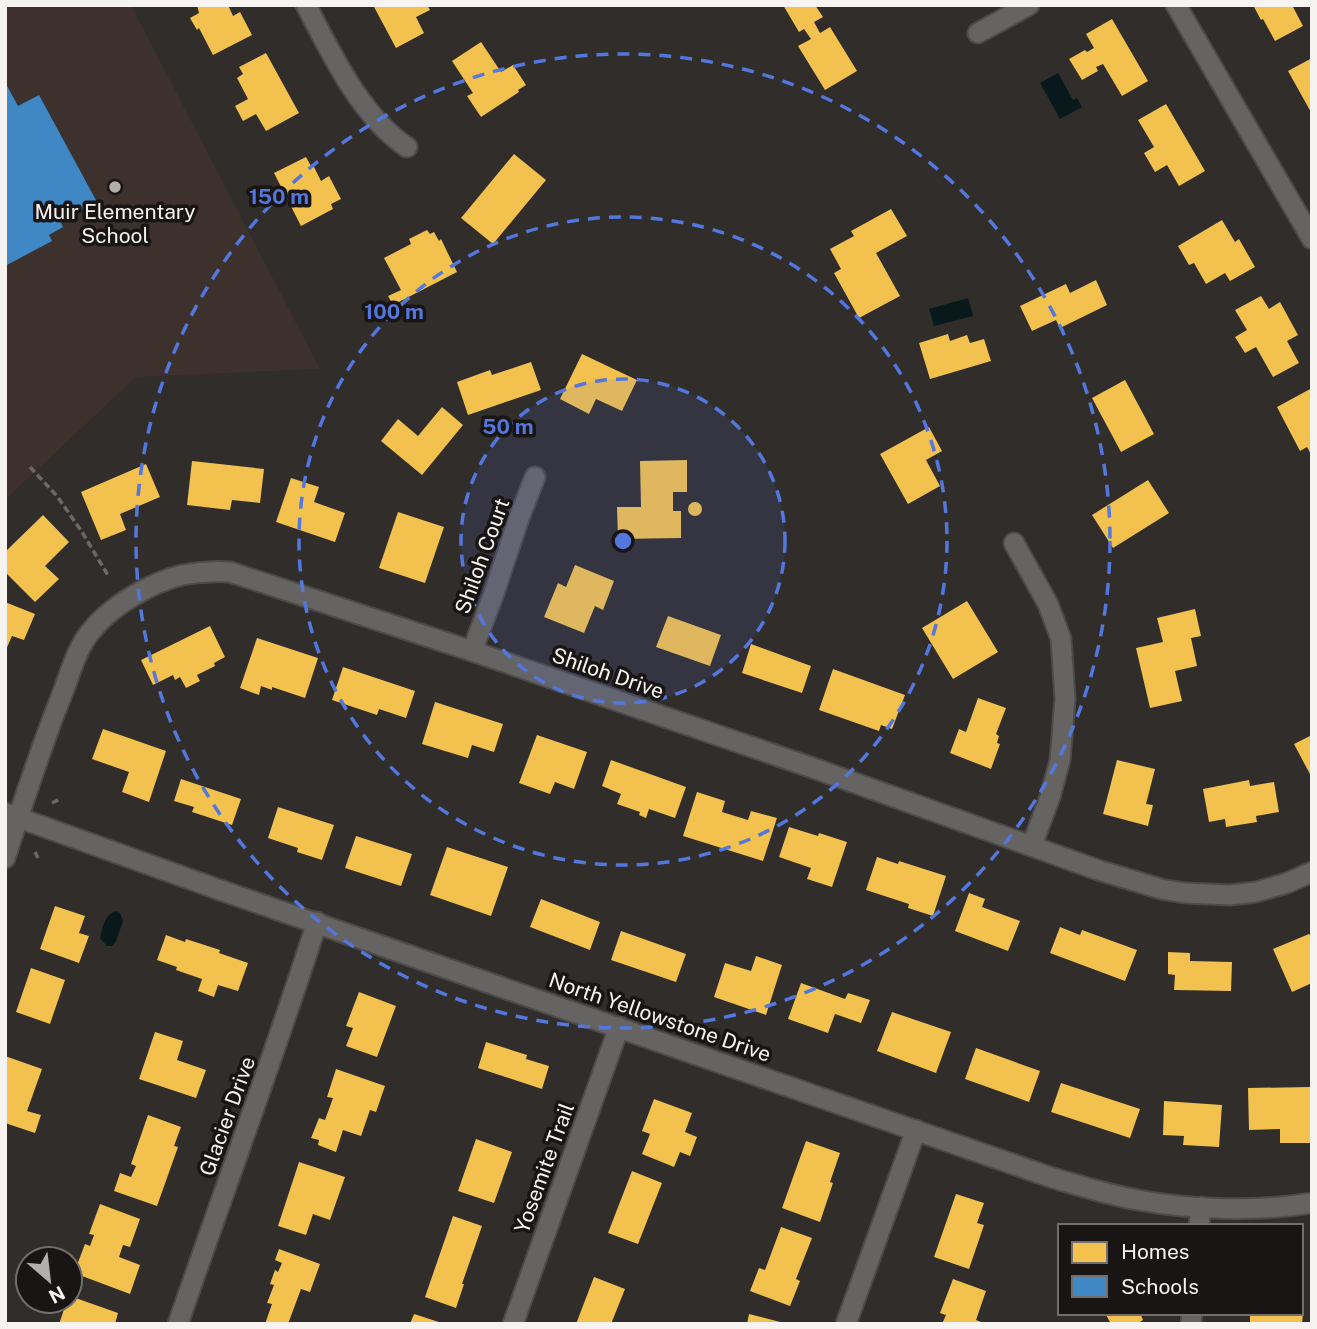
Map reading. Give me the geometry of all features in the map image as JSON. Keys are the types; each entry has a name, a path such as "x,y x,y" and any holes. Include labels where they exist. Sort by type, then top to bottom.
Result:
{"street":[{"path":"306,5 347,79 371,115 407,147"},
{"path":"978,33 1029,5"},
{"path":"1175,5 1312,239"},
{"name":"Shiloh Court","path":"472,651 535,477"},
{"path":"1014,542 1048,604 1061,639 1065,699 1060,760 1032,845"},
{"name":"Shiloh Drive","path":"5,858 12,816 81,646 93,629 127,600 179,576 205,571 230,572 472,651 1098,870 1161,889 1230,895 1256,892 1312,872"},
{"name":"North Yellowstone Drive","path":"12,816 1053,1178 1138,1200 1177,1205 1200,1216 1244,1208 1312,1203"},
{"name":"Glacier Drive","path":"178,1324 277,1045 317,922"},
{"name":"Yosemite Trail","path":"513,1324 619,1027"},
{"path":"846,1324 916,1130"}],"path":[{"path":"30,467 57,496 82,531 109,577"},
{"path":"52,803 60,799"},
{"path":"35,852 38,858"}],"shaded area":[{"name":"Muir Elementary School","path":"5,5 131,5 320,369 136,377 5,500"},
{"path":"1058,73 1073,100 1077,98 1082,107 1060,119 1040,83"},
{"path":"968,298 973,316 934,326 929,309"},
{"path":"116,911 120,913 123,921 116,941 112,946 107,946 100,938 102,930 106,918"}],"building: Homes":[{"path":"197,5 228,5 233,16 240,12 252,35 213,55 199,28 197,30 190,18 199,13"},
{"path":"373,5 427,5 430,10 416,17 424,33 396,48"},
{"path":"783,5 815,5 823,17 814,22 820,33 830,27 857,71 825,90 798,46 811,39 804,29 799,32"},
{"path":"1253,5 1292,5 1303,26 1275,41"},
{"path":"1112,19 1148,81 1122,96 1103,64 1096,67 1098,71 1082,80 1069,59 1094,48 1086,34"},
{"path":"481,42 501,72 513,65 526,85 481,117 467,96 473,93 452,61"},
{"path":"266,53 299,113 266,131 256,114 243,121 235,106 248,99 237,78 243,74 239,67"},
{"path":"1312,58 1312,114 1288,71"},
{"path":"1166,104 1205,171 1179,186 1167,165 1155,172 1144,153 1154,147 1138,120"},
{"path":"514,154 546,180 493,244 461,218"},
{"path":"306,157 321,181 329,176 341,199 331,204 333,209 301,226 274,173"},
{"path":"891,209 907,236 876,253 900,296 859,318 834,273 841,269 830,249 854,236 851,231"},
{"path":"1222,220 1235,242 1239,239 1255,267 1230,281 1225,273 1206,284 1194,263 1189,265 1178,246"},
{"path":"427,230 430,234 434,232 439,241 441,239 457,272 393,305 388,296 401,290 384,258 411,244 409,239"},
{"path":"1096,280 1107,305 1060,328 1056,320 1032,331 1020,306 1066,284 1070,293"},
{"path":"1261,296 1269,309 1280,302 1298,335 1287,341 1299,363 1273,377 1256,347 1245,353 1235,337 1247,330 1235,310"},
{"path":"948,334 950,341 967,335 970,343 984,339 991,361 930,379 919,343"},
{"path":"582,354 637,380 622,411 596,399 589,414 560,399"},
{"path":"531,362 541,390 468,415 457,382 490,370 492,375"},
{"path":"1125,380 1154,434 1121,452 1092,398"},
{"path":"1312,388 1312,456 1307,447 1300,451 1277,407"},
{"path":"442,407 463,425 422,475 381,441 398,419 418,436"},
{"path":"929,427 942,451 926,460 940,486 908,504 880,454"},
{"path":"687,460 687,492 673,492 673,511 681,511 681,538 618,539 617,507 641,507 640,461"},
{"path":"192,461 264,469 260,503 232,500 230,510 187,505"},
{"path":"146,464 160,497 120,514 126,530 101,540 81,492"},
{"path":"291,478 319,487 314,502 345,513 335,542 276,522"},
{"path":"1148,480 1169,513 1113,548 1092,515"},
{"path":"695,502 700,504 700,514 695,516 690,514 688,509 690,504"},
{"path":"398,512 444,527 425,583 379,568"},
{"path":"43,515 69,542 45,566 59,579 35,602 5,572 5,552"},
{"path":"575,565 614,581 603,610 595,606 584,633 544,617 558,583 566,587"},
{"path":"967,601 998,652 953,679 922,628"},
{"path":"5,602 35,614 24,640 12,636 5,652"},
{"path":"1195,609 1201,636 1191,638 1197,666 1175,671 1182,701 1150,708 1136,648 1163,642 1157,618"},
{"path":"668,616 721,635 710,666 656,647"},
{"path":"210,626 225,657 214,663 215,666 197,675 200,681 186,688 180,677 175,680 173,675 153,685 141,660"},
{"path":"257,638 318,658 305,698 272,687 272,690 261,686 259,695 240,688"},
{"path":"751,644 811,666 802,693 742,673"},
{"path":"343,667 415,691 406,718 379,709 377,715 332,700"},
{"path":"833,669 905,695 892,729 881,725 879,731 819,710"},
{"path":"978,698 1006,708 996,734 999,736 997,743 1000,744 991,769 950,753 959,729 966,732"},
{"path":"435,702 503,724 494,752 472,745 468,758 422,744"},
{"path":"103,729 166,751 149,802 122,792 129,772 92,759"},
{"path":"537,735 587,752 574,789 555,782 550,794 519,783"},
{"path":"1312,735 1312,778 1294,744"},
{"path":"611,760 686,787 675,818 649,809 646,818 639,815 640,812 617,804 621,794 602,786"},
{"path":"1117,760 1155,769 1146,804 1153,805 1148,826 1103,814"},
{"path":"181,779 241,799 232,825 192,812 194,807 174,801"},
{"path":"1249,780 1250,786 1274,782 1279,812 1256,816 1257,822 1226,827 1225,819 1209,822 1203,789"},
{"path":"697,792 725,801 722,812 748,820 751,811 777,818 763,861 683,836"},
{"path":"278,807 334,825 322,860 268,838"},
{"path":"789,827 847,842 832,887 807,879 811,868 779,857"},
{"path":"356,836 412,854 401,886 345,868"},
{"path":"447,847 508,867 491,916 430,895"},
{"path":"877,857 946,876 933,916 908,908 909,904 866,890"},
{"path":"969,893 985,899 982,907 1020,921 1008,951 955,931"},
{"path":"541,899 600,922 590,950 530,927"},
{"path":"55,906 85,916 79,933 89,936 79,963 40,949"},
{"path":"1060,927 1080,935 1082,930 1137,950 1125,981 1050,953"},
{"path":"621,931 686,954 676,982 611,960"},
{"path":"1309,934 1312,938 1312,983 1292,992 1273,949"},
{"path":"166,935 220,950 219,953 248,963 238,991 218,985 214,997 198,991 202,979 157,960"},
{"path":"1168,952 1190,953 1190,961 1232,962 1231,991 1174,990 1175,975 1168,974"},
{"path":"756,956 782,965 766,1015 714,997 725,963 751,971"},
{"path":"31,968 65,980 50,1024 16,1012"},
{"path":"801,983 845,999 848,993 870,1000 861,1023 835,1014 828,1033 788,1019"},
{"path":"359,992 396,1006 377,1057 346,1046 353,1028 346,1026"},
{"path":"892,1012 951,1032 936,1073 877,1051"},
{"path":"155,1032 183,1041 177,1060 206,1070 196,1098 139,1079"},
{"path":"486,1042 527,1055 526,1059 549,1066 542,1089 478,1068"},
{"path":"976,1048 1040,1071 1029,1102 965,1079"},
{"path":"5,1056 42,1069 27,1111 41,1115 35,1133 5,1123"},
{"path":"336,1069 385,1086 376,1112 370,1110 361,1136 343,1130 336,1152 318,1145 319,1140 311,1138 319,1118 325,1120 333,1098 327,1097"},
{"path":"1061,1083 1140,1109 1130,1138 1051,1112"},
{"path":"1310,1087 1311,1143 1280,1143 1280,1129 1249,1130 1248,1088"},
{"path":"654,1099 692,1113 685,1132 697,1137 690,1156 680,1152 674,1167 642,1154 650,1134 642,1131"},
{"path":"1164,1101 1222,1105 1219,1147 1183,1145 1184,1136 1163,1135"},
{"path":"148,1115 181,1127 174,1146 178,1147 157,1206 114,1191 120,1173 131,1177 136,1166 131,1164"},
{"path":"476,1139 512,1152 494,1203 458,1191"},
{"path":"806,1141 840,1153 820,1222 782,1208"},
{"path":"299,1162 345,1177 330,1220 313,1214 306,1235 278,1226"},
{"path":"632,1171 662,1183 638,1244 608,1233"},
{"path":"956,1194 984,1203 977,1223 984,1225 969,1269 934,1257"},
{"path":"100,1204 140,1219 130,1247 123,1245 119,1257 140,1265 130,1294 84,1277 84,1247 85,1244 90,1246 94,1235 89,1234"},
{"path":"453,1216 482,1226 456,1308 425,1297"},
{"path":"781,1227 812,1238 796,1279 800,1281 790,1306 750,1291 759,1268 765,1270"},
{"path":"279,1249 320,1264 310,1292 301,1289 288,1324 265,1324 272,1304 267,1303 274,1285 270,1284 275,1270 278,1272 282,1263 275,1260"},
{"path":"594,1277 625,1289 611,1324 576,1324"},
{"path":"953,1279 986,1291 976,1320 981,1324 942,1324 946,1315 940,1313"},
{"path":"84,1301 118,1313 115,1324 59,1324 62,1315 84,1315"},
{"path":"414,1314 442,1323 442,1324 410,1324"},
{"path":"749,1314 784,1323 784,1324 747,1324"},
{"path":"1106,1315 1141,1315 1143,1320 1137,1324 1111,1324"},
{"path":"1250,1315 1303,1315 1302,1324 1250,1324"}],"building: Schools":[{"path":"5,82 18,106 39,95 97,202 60,221 63,227 49,235 52,241 5,266"}],"place":[{"name":"Muir Elementary School","path":"115,187"}]}
